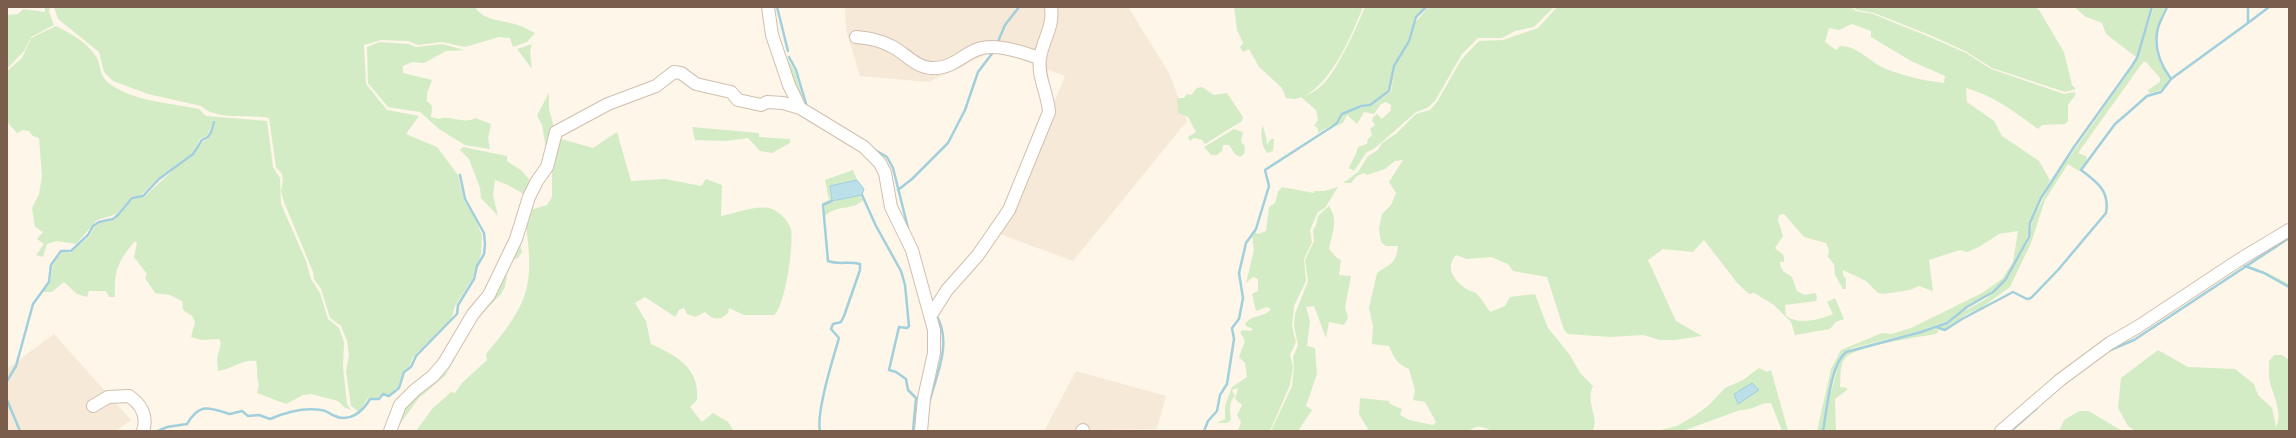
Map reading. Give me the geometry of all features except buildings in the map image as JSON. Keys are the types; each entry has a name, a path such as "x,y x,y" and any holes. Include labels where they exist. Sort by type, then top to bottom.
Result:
{"street":[{"path":"768,7 772,35 793,95 800,108"},
{"path":"931,315 947,290 982,249 1009,210 1019,190 1025,166 1049,112 1048,99 1041,77 1040,58 1053,18 1051,7"},
{"path":"856,37 883,42 920,64 931,68 954,64 982,48 996,47 1018,51 1040,58"},
{"path":"390,431 400,405 415,390 433,376 444,363 473,314 489,295 516,239 529,197 537,180 547,167 556,132 608,104 656,86 674,72 681,73 696,84 731,92 738,100 761,105 767,102 783,103 800,108 864,147 880,163 884,173 891,208 912,250 934,330 934,352 924,398 921,431"},
{"path":"2001,431 2060,380 2110,342 2140,326 2239,260 2289,230"},
{"path":"93,406 108,398 129,396 141,406 145,422 143,431"}],"shaded area":[{"path":"845,7 1128,7 1169,73 1187,121 1073,261 1000,234 1065,76 995,50 929,82 860,76 846,30"},
{"path":"54,334 131,420 116,431 7,431 7,369"},
{"path":"1076,371 1166,396 1157,429 1044,431"}],"green space":[{"path":"45,7 50,7 49,12 54,25 31,37 24,51 7,69 7,15 18,14 23,9 45,12"},
{"path":"54,7 475,7 479,12 490,18 521,26 535,33 527,42 513,47 510,38 499,37 465,47 442,42 418,45 408,41 381,40 364,45 366,84 387,110 419,116 406,134 437,147 458,175 464,201 475,218 482,235 481,254 472,279 455,306 451,320 413,357 409,367 403,371 398,387 389,395 383,393 377,398 368,398 359,412 351,406 346,371 349,355 347,341 341,326 330,318 321,289 314,279 313,272 284,202 281,191 283,181 282,174 276,167 269,118 216,114 201,106 148,94 113,81 104,72 99,52 58,19"},
{"path":"1234,7 1363,7 1345,47 1328,74 1318,86 1307,94 1295,99 1286,98 1282,88 1259,67 1249,49 1243,52 1240,47 1243,43 1237,30"},
{"path":"1365,7 1425,7 1415,17 1408,40 1393,66 1389,91 1370,104 1359,105 1342,113 1337,122 1318,133 1318,128 1314,126 1318,120 1316,110 1301,97 1317,89 1328,79 1346,48"},
{"path":"1428,7 1554,7 1534,27 1515,31 1502,38 1478,38 1462,54 1435,101 1427,108 1416,112 1375,148 1366,153 1354,171 1349,168 1358,147 1367,144 1368,139 1372,135 1370,129 1375,125 1372,121 1373,117 1377,114 1382,119 1391,110 1391,105 1386,102 1381,104 1374,114 1364,112 1357,124 1347,115 1343,123 1330,129 1338,124 1343,115 1354,109 1370,106 1391,92 1395,67 1410,41 1415,23"},
{"path":"1557,7 1851,7 1856,11 1873,14 1966,53 1991,69 2064,94 2074,92 2076,94 2068,105 2068,121 2065,124 2042,125 2038,129 1995,100 1966,88 1967,102 1994,121 2002,136 2039,161 2050,180 2033,213 2026,240 2006,278 1988,294 1964,308 1947,321 1920,331 1852,348 1842,354 1836,366 1827,401 1822,431 1817,431 1831,369 1841,350 1882,333 1891,334 1911,328 1982,293 2002,279 2013,262 2018,231 1999,234 1979,247 1967,252 1960,250 1929,260 1933,291 1919,286 1910,290 1883,294 1878,293 1866,281 1843,270 1843,275 1846,279 1846,289 1843,289 1835,275 1834,264 1828,257 1829,250 1826,243 1804,237 1784,214 1779,215 1778,220 1783,236 1775,248 1784,256 1784,262 1780,262 1781,268 1792,277 1797,291 1805,295 1815,293 1817,296 1816,301 1785,305 1786,316 1791,319 1809,321 1833,314 1827,302 1835,298 1844,319 1836,322 1830,329 1795,335 1791,322 1774,305 1754,293 1749,294 1738,284 1704,240 1693,252 1663,249 1648,260 1676,321 1702,336 1674,340 1660,340 1643,335 1610,337 1568,334 1564,330 1547,277 1513,271 1508,264 1491,257 1467,259 1456,255 1451,264 1454,277 1465,288 1477,294 1490,312 1505,306 1510,297 1535,294 1548,328 1570,355 1580,373 1593,386 1590,398 1594,419 1593,431 1492,431 1483,427 1475,427 1469,431 1365,431 1368,429 1359,414 1360,398 1389,401 1390,404 1402,409 1400,415 1409,420 1433,425 1436,422 1425,402 1413,400 1415,390 1409,369 1396,360 1389,346 1372,344 1373,326 1369,308 1377,273 1392,263 1396,257 1398,246 1386,246 1381,242 1379,229 1382,214 1391,205 1396,193 1389,182 1403,160 1395,161 1385,169 1367,175 1364,173 1357,176 1351,183 1343,183 1358,172 1368,156 1378,150 1382,143 1397,133 1416,114 1430,110 1437,102 1461,60 1477,43 1480,41 1503,40 1538,28","holes":["1852,24 1871,31 1871,37 1911,61 1945,76 1944,83 1915,78 1893,72 1880,66 1858,51 1840,46 1836,50 1825,42 1829,28 1839,30"]},
{"path":"1853,7 2035,7 2039,10 2064,52 2072,85 2076,89 2065,92 1992,68 1965,51 1932,36 1874,13 1857,10"},
{"path":"2074,7 2151,7 2136,57 2106,34 2102,23 2086,17"},
{"path":"2154,7 2165,7 2156,35 2159,60 2169,78 2164,87 2156,92 2149,93 2148,90 2160,82 2160,78 2146,62 2143,62 2078,153 2086,156 2087,161 2079,171 2068,164 2045,200 2031,243 2010,287 1981,308 1967,314 1945,329 1938,327 1948,324 1961,313 1986,299 2008,278 2028,242 2033,219 2052,182 2135,64"},
{"path":"56,26 72,35 91,50 97,59 104,78 108,82 133,96 199,109 206,116 267,121 273,167 280,178 281,204 306,261 311,279 320,293 328,319 339,328 344,342 343,367 347,404 351,410 344,407 338,401 311,394 303,395 286,404 257,393 259,385 256,361 247,361 218,371 217,358 221,343 219,339 201,340 191,337 195,322 192,316 183,310 182,301 170,295 155,293 145,278 147,274 134,257 137,242 134,242 128,249 120,262 115,280 115,297 109,297 106,291 89,291 87,297 77,294 64,282 52,292 43,292 50,283 53,265 62,252 71,253 89,237 95,226 100,223 115,220 133,199 144,197 183,161 190,158 204,141 210,137 215,122 214,119 207,136 200,139 192,153 159,178 139,197 132,196 117,214 97,220 76,244 57,241 47,244 43,257 36,255 44,244 37,239 43,232 35,227 32,208 39,194 42,176 39,138 33,136 29,131 23,130 17,133 7,122 7,71 22,58 31,38"},
{"path":"379,42 409,44 416,47 442,44 464,50 446,51 424,63 412,62 403,66 403,73 432,80 427,93 427,101 432,106 431,117 461,120 470,120 475,118 491,124 488,138 490,149 465,145 439,129 420,112 388,107 368,83 367,47"},
{"path":"532,44 530,51 532,69 517,49"},
{"path":"786,56 795,72 806,109 782,58"},
{"path":"1202,87 1214,95 1227,93 1243,117 1242,121 1205,144 1202,140 1194,138 1190,141 1188,137 1196,132 1188,117 1178,113 1177,98 1184,98 1187,94 1191,95 1197,88"},
{"path":"549,93 549,109 555,131 546,149 542,125 537,115"},
{"path":"1263,125 1267,145 1271,139 1274,139 1273,151 1267,153 1263,147"},
{"path":"692,127 759,133 759,137 790,139 790,143 772,153 760,151 748,138 727,141 695,140"},
{"path":"1234,129 1243,132 1241,141 1245,147 1244,154 1240,157 1235,154 1229,145 1223,145 1222,151 1217,155 1211,155 1204,147"},
{"path":"617,132 631,181 665,179 701,186 706,179 722,185 721,216 754,208 772,209 781,214 791,229 792,237 788,275 782,300 774,315 744,315 729,308 728,313 725,316 719,318 710,317 705,312 695,317 687,314 684,308 679,310 675,317 645,297 635,303 646,321 651,344 670,353 685,364 691,371 695,379 697,400 690,407 702,422 713,413 728,422 734,431 416,431 432,409 451,392 455,393 462,383 487,360 486,354 500,337 519,309 528,282 529,248 526,226 519,241 522,252 518,258 513,260 508,269 505,287 501,294 476,320 445,376 419,398 395,431 402,409 440,372 530,210 547,205 552,197 552,163 558,138 593,148"},
{"path":"463,147 507,156 507,161 522,171 532,183 527,196 508,185 495,180 493,195 498,216 481,198 480,188 469,159 460,150"},
{"path":"853,170 857,180 830,187 831,201 822,205 822,203 829,200 825,180"},
{"path":"1282,187 1314,193 1314,191 1324,191 1338,187 1325,208 1318,212 1310,230 1312,242 1304,259 1306,281 1294,306 1292,326 1296,342 1290,355 1293,367 1290,385 1270,431 1238,431 1241,422 1237,415 1242,405 1235,399 1238,388 1232,390 1235,396 1230,404 1231,420 1227,423 1217,423 1225,419 1225,406 1232,387 1247,377 1245,363 1239,357 1245,341 1240,332 1243,330 1251,331 1253,329 1245,324 1254,317 1265,314 1271,309 1267,307 1256,311 1252,294 1258,291 1258,279 1253,277 1246,283 1254,250 1252,235 1255,232 1258,234 1266,231 1269,207 1275,203 1278,192"},
{"path":"859,195 863,200 859,203 835,210 825,216 825,206 840,199"},
{"path":"1329,206 1334,217 1334,222 1329,249 1337,258 1341,260 1339,275 1351,276 1345,307 1348,318 1344,325 1329,322 1326,338 1314,306 1306,307 1310,321 1307,346 1315,348 1317,374 1306,406 1312,410 1298,431 1271,431 1292,386 1294,368 1293,357 1298,345 1294,326 1295,314 1308,281 1305,260 1314,241 1313,230 1318,216"},
{"path":"2246,265 2268,273 2289,284 2289,288 2264,274 2244,267"},
{"path":"1935,329 1939,330 1936,334 1863,349 1846,357 1841,367 1840,387 1847,388 1847,390 1835,399 1836,431 1824,431 1828,402 1838,367 1845,354 1860,348"},
{"path":"2158,350 2188,367 2235,369 2254,384 2258,395 2272,408 2276,427 2279,415 2270,383 2269,361 2274,355 2282,355 2289,360 2289,431 2135,431 2128,426 2118,408 2121,378"},
{"path":"1759,368 1767,372 1771,370 1788,431 1782,431 1771,403 1767,403 1740,410 1683,431 1657,431 1677,426 1694,416 1708,406 1725,388 1743,380"},
{"path":"2079,411 2089,411 2122,431 2059,431 2064,420"}],"water":[{"path":"857,180 864,189 862,195 832,201 830,186"},
{"path":"1752,383 1759,390 1738,404 1734,394"}],"waterway":[{"path":"777,7 788,51"},
{"path":"997,44 1005,25 1019,7"},
{"path":"1204,431 1208,421 1217,411 1220,395 1227,384 1234,339 1232,328 1239,319 1243,298 1239,273 1246,243 1256,229 1269,186 1265,170 1337,123 1342,114 1361,106 1370,105 1389,91 1394,66 1409,41 1416,17 1426,7"},
{"path":"1823,431 1830,389 1836,367 1846,352 1921,332 1947,323 1967,307 1993,292 2006,279 2029,237 2030,223 2041,198 2074,147 2137,58 2152,7"},
{"path":"2167,7 2158,28 2156,42 2158,55 2171,79"},
{"path":"1936,327 1945,330 1962,319 2013,292 2027,299 2031,298 2058,270 2106,213 2107,205 2104,193 2097,183 2081,170 2115,124 2147,96 2161,92 2171,79 2248,23 2248,7"},
{"path":"2248,23 2269,7"},
{"path":"898,190 912,179 948,143 965,110 978,72 994,51"},
{"path":"789,57 796,70 807,107"},
{"path":"7,381 16,366 33,304 49,282 51,265 61,251 71,251 88,235 93,226 99,222 113,219 132,198 143,196 159,179 193,154 202,140 208,137 214,122"},
{"path":"875,150 887,157 893,168 908,228"},
{"path":"158,431 167,427 187,424 196,412 206,408 230,414 242,411 248,416 259,415 270,419 295,411 314,409 325,411 341,418 346,418 356,415 364,408 370,399 379,399 383,394 389,396 399,388 404,372 411,367 416,356 457,314 458,305 474,279 477,266 484,254 484,233 465,199 460,175"},
{"path":"862,195 876,226 901,271 905,285 909,326 907,328 899,327 889,370 896,372 906,379 908,390 916,398 913,431"},
{"path":"820,431 820,411 839,338 831,329 833,324 841,322 844,316 860,270 860,264 836,263 828,261 823,205 832,201"},
{"path":"2108,351 2134,340 2289,238"},
{"path":"2245,266 2264,273 2289,287"},
{"path":"929,403 942,359 943,348 941,325 936,315"},
{"path":"2056,376 2070,366"},
{"path":"7,400 20,431"},
{"path":"2011,431 2037,408"}]}
